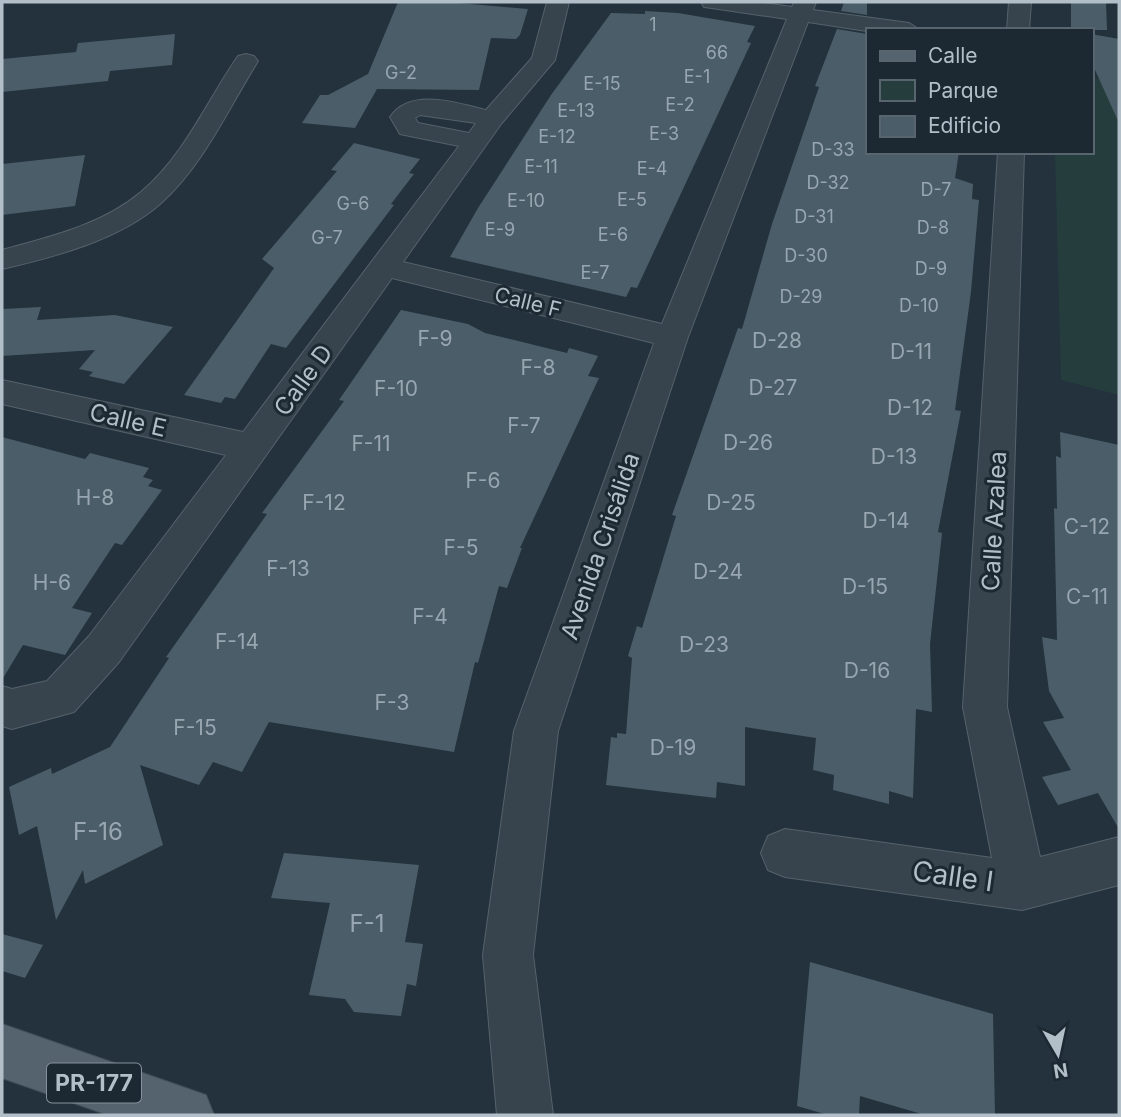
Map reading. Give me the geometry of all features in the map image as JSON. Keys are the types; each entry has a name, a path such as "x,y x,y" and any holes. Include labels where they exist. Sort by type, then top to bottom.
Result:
{"main road":[{"name":"PR-177","path":"2,1051 186,1115"}],"street":[{"name":"Calle D","path":"2,706 12,709 58,698 104,649 484,131 543,60 558,2"},
{"path":"712,2 802,7 900,28"},
{"path":"1018,28 1020,2"},
{"name":"Avenida Crisálida","path":"525,1115 508,955 536,732 672,337 802,7"},
{"path":"2,260 72,240 135,210 172,176 246,61"},
{"name":"Calle Azalea","path":"1011,154 985,707 1022,886"},
{"name":"Calle F","path":"385,267 672,337"},
{"name":"Calle E","path":"2,391 254,448"},
{"name":"Calle I","path":"785,853 1022,886 1119,861"}],"green space":[{"path":"1093,78 1119,80 1119,395 1061,380 1055,154 1093,154"}],"building":[{"path":"398,2 448,2 528,9 520,35 516,39 491,38 479,90 377,89 355,128 302,123 320,95 328,95 368,74"},
{"path":"844,2 867,2 867,15 841,11"},
{"path":"1071,2 1106,2 1107,30 1071,28"},
{"path":"645,11 678,13 755,26 747,42 751,43 637,288 631,287 626,297 450,257 478,208 551,95 611,13 645,14"},
{"path":"837,29 866,34 866,154 959,154 955,178 973,184 972,199 979,200 971,292 955,410 961,411 938,532 942,533 930,644 932,712 916,709 913,798 889,791 889,804 833,790 834,775 813,770 816,738 745,727 745,786 717,782 716,798 606,785 611,737 617,738 617,733 626,734 632,658 628,656 637,626 642,628 676,516 672,515 738,328 742,329 772,224 819,87 815,86"},
{"path":"175,34 172,65 110,71 108,81 2,92 2,59 76,52 78,43"},
{"path":"1093,34 1119,39 1119,123 1093,65"},
{"path":"354,143 420,159 409,173 414,174 391,204 394,205 286,348 271,344 235,399 225,397 221,403 184,395 274,268 262,259 337,171 331,170"},
{"path":"85,155 75,206 2,215 2,164"},
{"path":"41,307 37,320 115,315 173,327 124,384 89,376 93,372 79,369 95,350 2,356 2,309"},
{"path":"401,310 468,324 485,333 567,353 569,348 598,356 588,376 599,378 520,548 507,588 499,586 478,663 475,662 454,752 269,722 242,772 213,762 199,785 140,765 163,845 85,884 83,870 56,920 37,826 19,835 9,787 51,768 52,774 110,747 169,658 166,657 267,514 262,513 344,401 339,400"},
{"path":"1060,432 1119,445 1119,829 1098,793 1058,805 1042,777 1071,770 1043,722 1064,718 1049,691 1042,637 1057,640 1054,508 1057,509 1056,456 1061,458"},
{"path":"2,437 85,459 90,453 149,468 143,477 153,480 148,486 162,490 122,545 115,543 72,608 92,613 65,655 23,645 2,680"},
{"path":"284,853 419,865 405,942 423,944 416,986 407,984 401,1016 354,1012 345,999 309,995 330,903 271,898"},
{"path":"2,934 43,945 25,978 2,971"},
{"path":"810,962 993,1014 995,1115 925,1115 860,1096 859,1115 828,1115 797,1106"}]}
